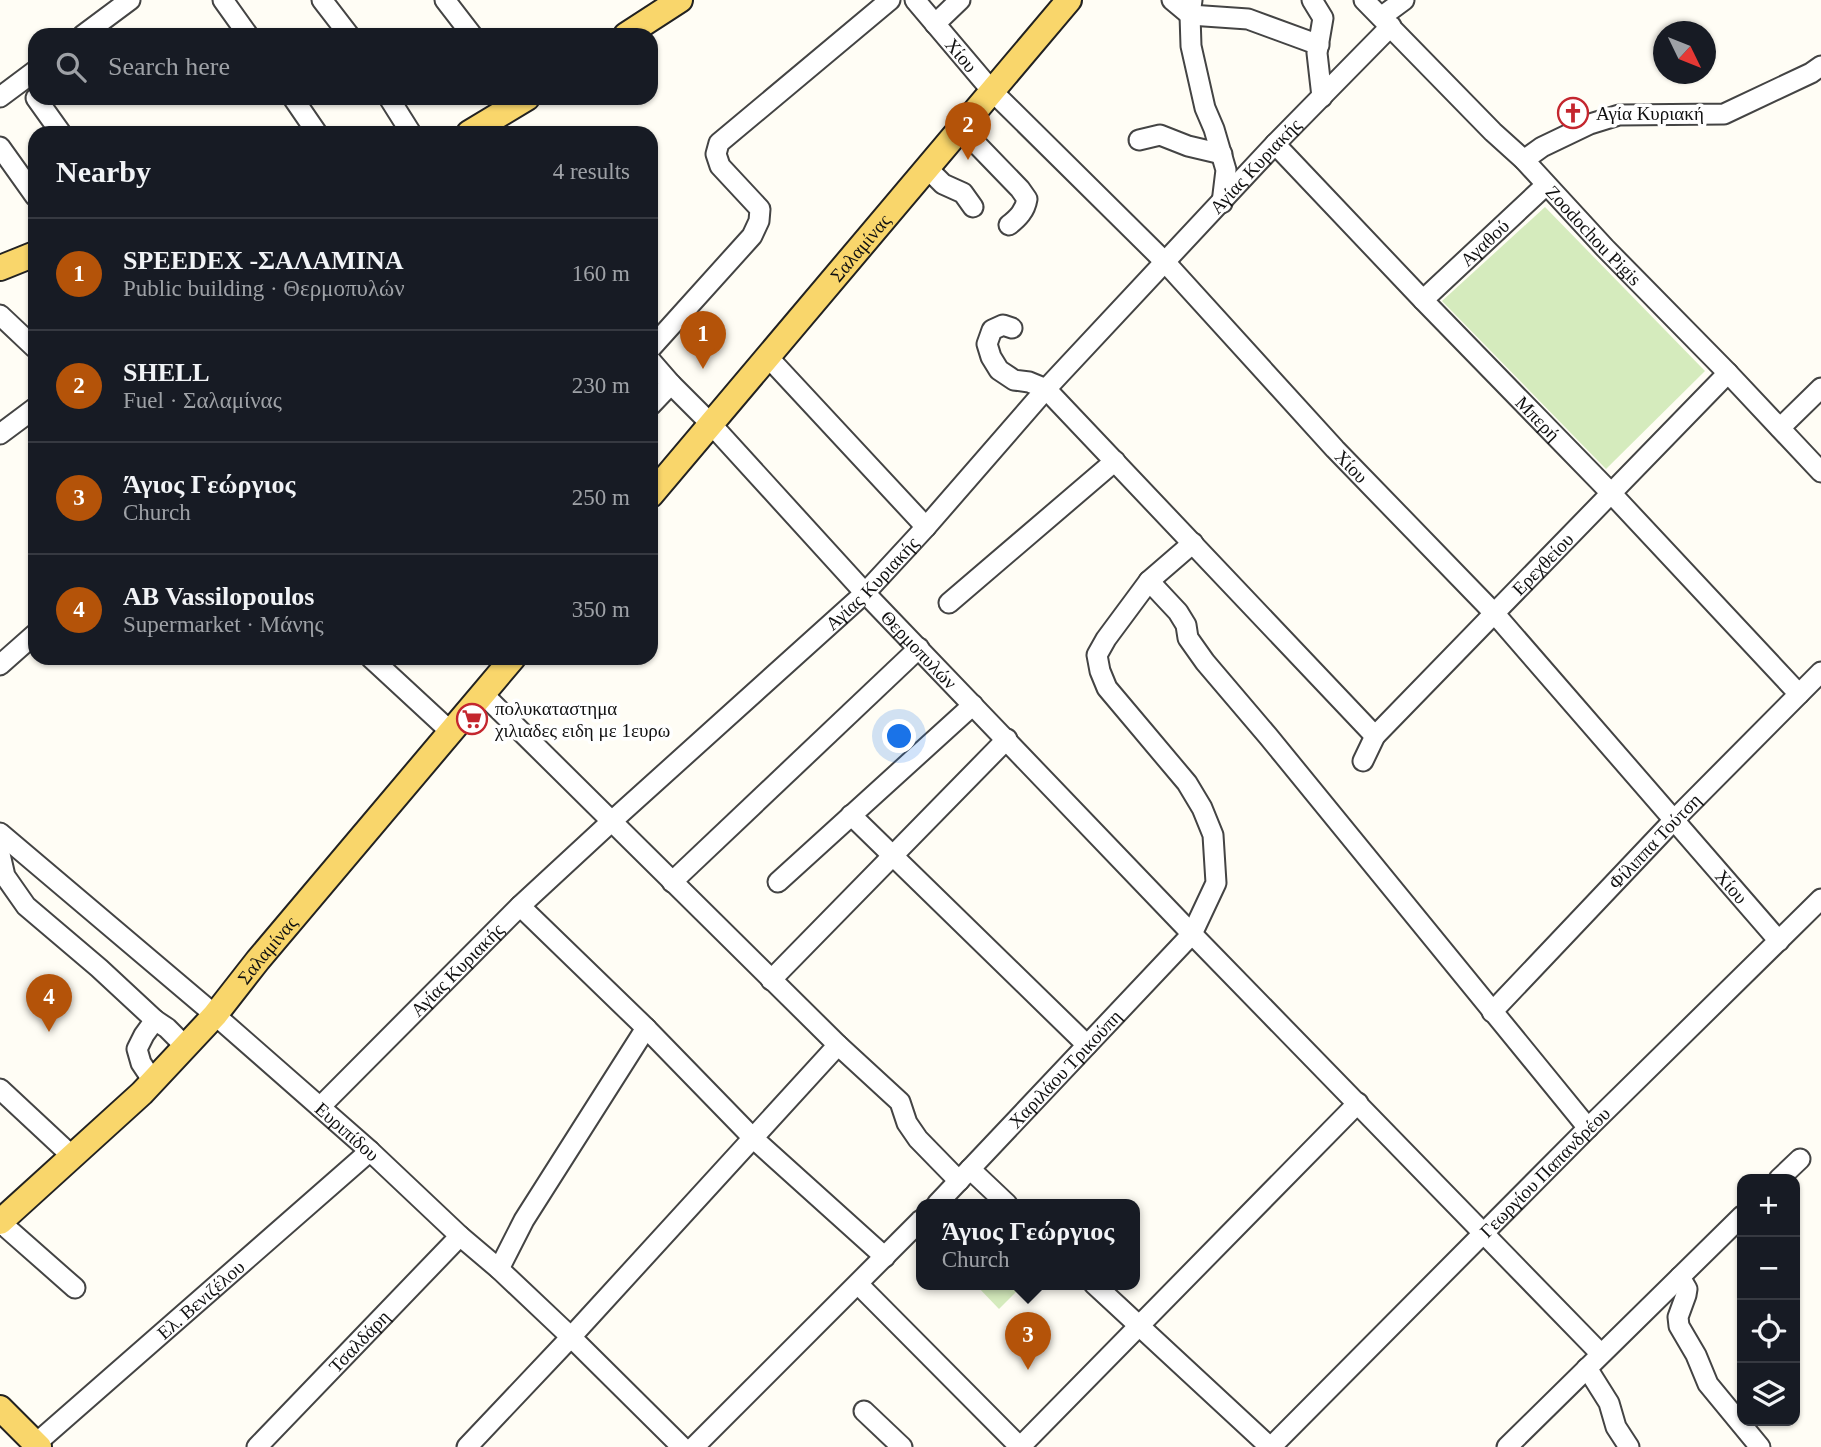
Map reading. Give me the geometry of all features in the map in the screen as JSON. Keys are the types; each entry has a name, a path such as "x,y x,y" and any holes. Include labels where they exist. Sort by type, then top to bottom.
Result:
{"main road":[{"path":"636,28 680,0"},
{"name":"Σαλαμίνας","path":"658,487 1069,0"},
{"path":"480,126 514,105"},
{"path":"0,268 28,257"},
{"name":"Σαλαμίνας","path":"0,1222 153,1081 215,1015 258,960 507,665"},
{"path":"0,1408 36,1446"}],"street":[{"path":"92,28 130,0"},
{"path":"223,0 243,28"},
{"path":"322,0 344,28"},
{"path":"445,0 467,28"},
{"path":"658,340 752,236 759,221 760,209 720,166 716,154 719,143 890,0"},
{"name":"Χίου","path":"915,0 992,91 1165,262 1335,449 1495,614 1779,941"},
{"path":"935,24 960,0"},
{"path":"1172,0 1191,7 1248,19 1319,45"},
{"path":"1312,0 1323,18 1318,64 1322,97"},
{"name":"Zoodochou Pigis","path":"1364,0 1493,132 1524,160 1821,472"},
{"name":"Αγίας Κυριακής","path":"320,1107 520,906 865,593 1046,389 1322,97 1404,0"},
{"path":"1191,7 1191,46 1205,108 1226,170 1222,202"},
{"path":"1524,160 1542,147 1590,124 1619,115 1724,114 1821,66"},
{"path":"0,97 28,77"},
{"path":"41,105 56,126"},
{"path":"298,105 312,126"},
{"path":"393,105 407,126"},
{"path":"961,128 1027,199 1021,214 1009,225"},
{"path":"1139,140 1160,135 1188,146 1222,154"},
{"name":"Μπερή","path":"1276,144 1611,493 1799,694"},
{"path":"0,147 28,186"},
{"path":"928,168 943,184 963,193 973,206"},
{"name":"Αγαθού","path":"1423,300 1546,185"},
{"path":"0,315 28,341"},
{"path":"1012,328 1003,325 992,330 987,344 999,370 1014,380 1029,382 1046,389 1375,736"},
{"path":"767,356 926,527"},
{"name":"Θερμοπυλών","path":"658,369 865,593 1192,934 1601,1353"},
{"name":"Ερεχθείου","path":"1363,761 1375,736 1728,373"},
{"path":"658,398 671,384"},
{"path":"1780,428 1821,388"},
{"path":"0,434 28,413"},
{"path":"949,603 1115,461"},
{"path":"1193,543 1149,581 1178,612 1186,625 1188,638 1205,662 1588,1128"},
{"name":"Χαριλάου Τρικούπη","path":"942,1199 1192,934 1216,883 1213,835 1202,808 1187,783 1107,688 1100,671 1097,655 1149,581"},
{"path":"0,665 28,640"},
{"path":"672,882 919,648"},
{"path":"379,665 451,732"},
{"name":"Φίλιππα Τούτση","path":"1492,1012 1674,820 1821,672"},
{"path":"482,694 771,980 900,1102 907,1124 918,1139 1000,1199"},
{"path":"779,882 973,705"},
{"path":"771,980 1007,739"},
{"path":"851,815 1087,1045"},
{"name":"Ευριπίδου","path":"0,833 215,1015 370,1151 571,1337 682,1447"},
{"path":"0,854 5,876 26,906 186,1046"},
{"name":"Γεωργίου Παπανδρέου","path":"1271,1447 1588,1128 1821,899"},
{"path":"520,906 646,1028 754,1139 885,1257"},
{"path":"153,1081 141,1063 137,1049 155,1020"},
{"path":"499,1269 524,1220 646,1028"},
{"path":"467,1447 838,1045"},
{"path":"0,1089 73,1157"},
{"path":"858,1284 1020,1447 1358,1103"},
{"name":"Ελ. Βενιζέλου","path":"36,1446 370,1151"},
{"path":"1784,1174 1800,1159"},
{"path":"1507,1447 1737,1221"},
{"path":"0,1222 75,1288"},
{"path":"695,1447 916,1225"},
{"name":"Τσαλδάρη","path":"257,1447 460,1236"},
{"path":"1680,1277 1687,1289 1678,1317 1679,1326 1696,1355 1708,1384 1760,1447"},
{"path":"1100,1290 1271,1447"},
{"path":"1587,1368 1609,1403 1616,1427 1629,1447"},
{"path":"864,1411 902,1447"}],"green space":[{"path":"1545,207 1705,371 1606,469 1442,301"},
{"path":"981,1290 1018,1290 999,1309"}],"place":[{"name":"Αγία Κυριακή","path":"1573,113"},
{"name":"SHELL","path":"968,160"},
{"name":"SPEEDEX -ΣΑΛΑΜΙΝΑ","path":"703,369"},
{"name":"πολυκαταστημα χιλιαδες ειδη με 1ευρω","path":"472,719"},
{"name":"AB Vassilopoulos","path":"49,1032"},
{"name":"Άγιος Γεώργιος","path":"1028,1370"}]}
